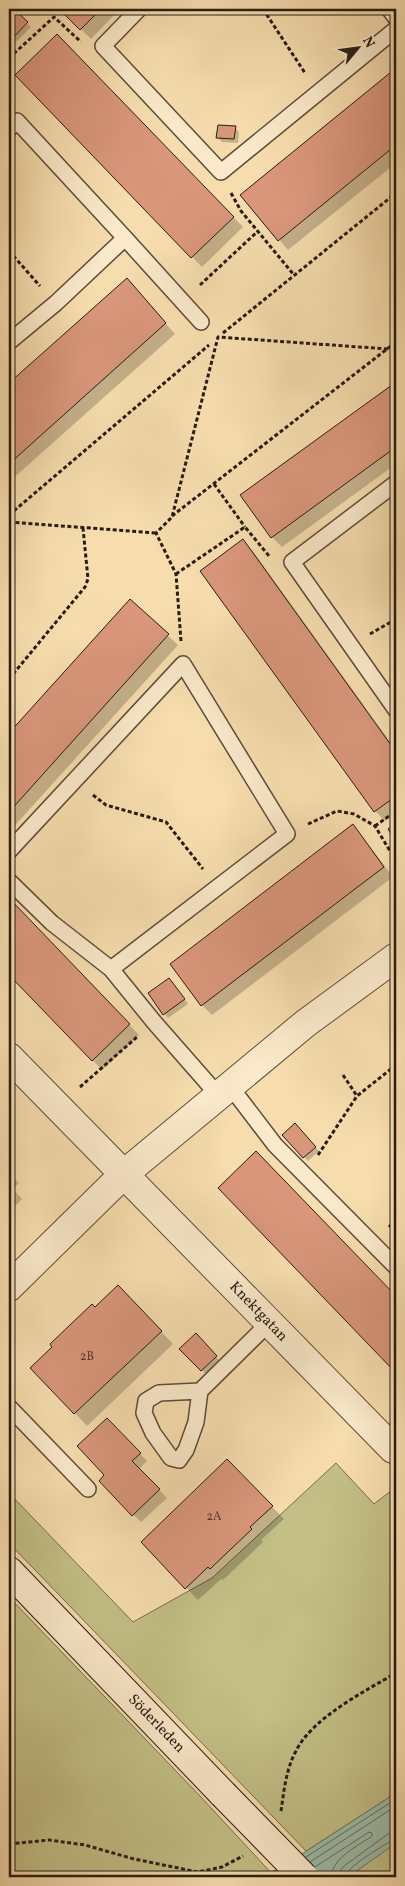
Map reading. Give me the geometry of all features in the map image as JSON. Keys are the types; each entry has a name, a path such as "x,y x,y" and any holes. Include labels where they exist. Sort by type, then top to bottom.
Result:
{"street":[{"path":"9,1286 124,1174 306,1023 396,957"},
{"name":"Knektgatan","path":"9,1057 393,1449"},
{"name":"Söderleden","path":"9,1571 304,1877"}],"lane":[{"path":"138,9 103,46 221,172 396,29"},
{"path":"389,9 396,18"},
{"path":"11,121 125,238 201,322"},
{"path":"9,342 56,303 125,238"},
{"path":"396,483 292,562 396,710"},
{"path":"9,851 183,664 287,834 111,969"},
{"path":"9,881 52,923 111,969 154,1022 224,1090 396,1267"},
{"path":"200,1391 160,1393 146,1401 144,1414 153,1432 171,1458 178,1460 186,1450 196,1422 200,1391 269,1323"},
{"path":"9,1408 88,1489"}],"path":[{"path":"263,9 318,93"},
{"path":"9,58 54,17 85,46 103,46"},
{"path":"221,172 241,211 294,275"},
{"path":"9,515 218,337 396,193"},
{"path":"183,302 258,231"},
{"path":"9,251 56,303"},
{"path":"218,337 388,349"},
{"path":"172,517 218,337"},
{"path":"9,522 156,533 172,517 396,342"},
{"path":"214,484 245,527 275,563 292,562"},
{"path":"176,574 245,527"},
{"path":"9,679 85,587 88,578 83,528"},
{"path":"156,533 176,574 183,664"},
{"path":"75,780 106,805 166,822 218,888"},
{"path":"287,834 337,811 354,814 375,826 396,862"},
{"path":"375,826 396,811"},
{"path":"75,1091 154,1022"},
{"path":"305,1174 357,1096 396,1065"},
{"path":"343,1075 357,1096"}],"shaded area":[{"path":"336,1463 374,1504 396,1487 396,1793 306,1851 9,1543 9,1493 133,1622 212,1578"},
{"path":"9,1597 200,1796 275,1877 9,1877"},
{"path":"396,1843 396,1877 348,1877"}],"water":[{"path":"396,1793 396,1843 348,1877 260,1877 282,1867"}],"building":[{"path":"59,9 101,9 80,30"},
{"path":"15,10 28,22 9,42 9,17"},
{"path":"57,34 234,217 191,258 15,75"},
{"path":"396,68 396,145 278,241 240,195"},
{"path":"218,125 236,126 234,139 216,138"},
{"path":"127,278 166,323 9,464 9,383"},
{"path":"396,382 396,447 271,538 240,495"},
{"path":"243,539 396,752 396,796 374,812 200,571"},
{"path":"130,599 169,634 9,812 9,733"},
{"path":"396,823 396,843 388,829"},
{"path":"353,824 384,867 201,1006 170,964"},
{"path":"9,898 130,1024 92,1061 9,975"},
{"path":"169,978 185,999 163,1015 148,993"},
{"path":"295,1123 316,1147 303,1158 282,1135"},
{"path":"256,1151 396,1296 396,1373 218,1188"},
{"path":"118,1285 162,1331 74,1414 30,1368 52,1347 50,1344 92,1304 95,1307"},
{"path":"196,1333 217,1356 201,1371 179,1349"},
{"path":"107,1418 141,1453 132,1461 160,1489 132,1516 99,1481 104,1475 77,1446"},
{"path":"227,1459 273,1506 210,1569 208,1567 185,1589 141,1542"}]}
